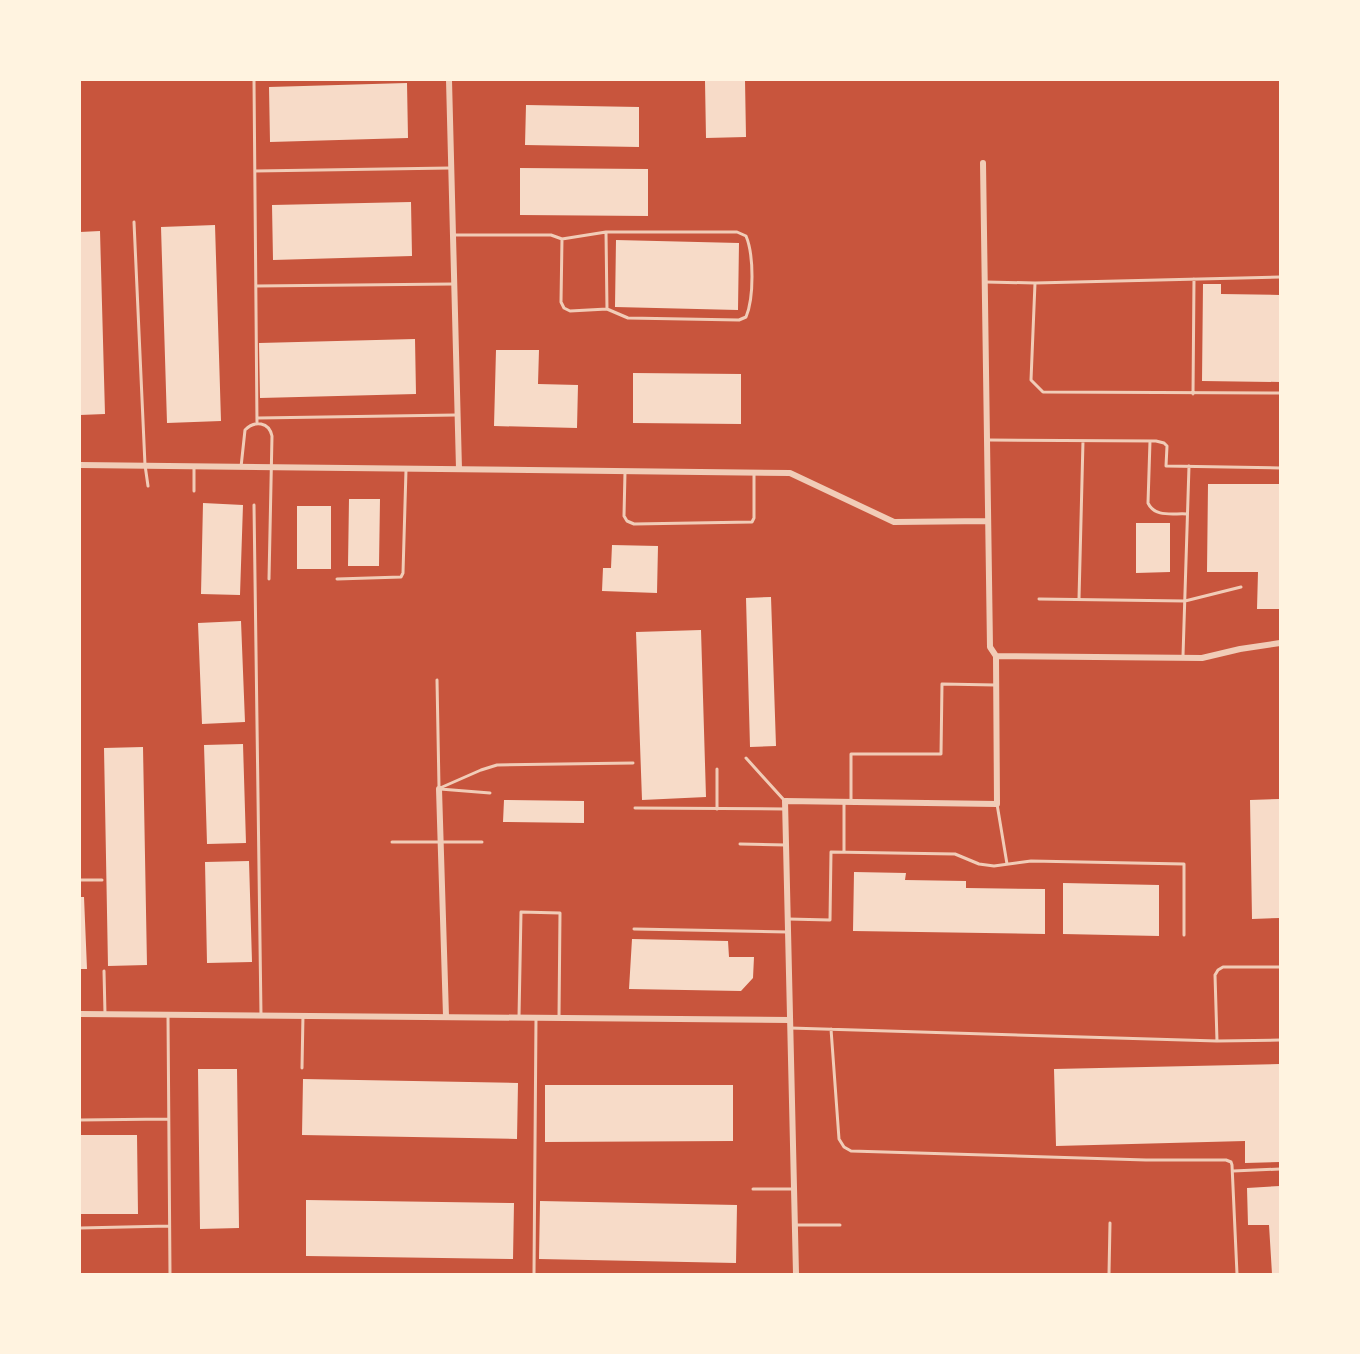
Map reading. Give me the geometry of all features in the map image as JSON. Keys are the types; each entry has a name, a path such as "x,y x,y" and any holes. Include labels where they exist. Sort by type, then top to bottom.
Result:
{"street":[{"path":"449,80 459,469"},
{"path":"796,1275 785,801 997,804 996,656 990,647 983,163"},
{"path":"80,465 790,473 894,522 988,521"},
{"path":"996,656 1202,658 1281,643"},
{"path":"439,789 446,1016"},
{"path":"80,1014 559,1017 790,1024"}],"lane":[{"path":"254,80 258,421"},
{"path":"255,171 452,168"},
{"path":"134,222 145,465 148,486"},
{"path":"453,235 551,235 562,239 606,232 737,232 746,236 751,247 751,306 747,317 738,320 628,318 607,309 570,311 564,308 561,302 562,239"},
{"path":"606,232 607,309"},
{"path":"985,282 1281,278"},
{"path":"1193,394 1194,279"},
{"path":"1035,282 1031,380 1043,392 1281,393"},
{"path":"256,286 454,284"},
{"path":"241,467 245,430 258,421 458,415"},
{"path":"258,421 271,431 269,579"},
{"path":"988,440 1150,441 1164,443 1167,446 1166,466 1281,468"},
{"path":"1079,600 1083,441"},
{"path":"1150,441 1148,503 1151,509 1155,513 1187,514"},
{"path":"194,466 194,491"},
{"path":"1183,657 1189,466"},
{"path":"337,579 400,577 403,573 406,468"},
{"path":"625,470 624,516 627,521 634,524 749,524 754,518 754,472"},
{"path":"254,505 261,1015"},
{"path":"1039,599 1185,601 1241,587"},
{"path":"437,680 439,789"},
{"path":"844,852 851,754 941,754 942,684 997,685"},
{"path":"746,758 785,801"},
{"path":"439,789 497,765 633,763"},
{"path":"717,769 717,808"},
{"path":"439,789 490,793"},
{"path":"997,804 1007,864"},
{"path":"635,808 785,809"},
{"path":"392,842 482,842"},
{"path":"740,844 786,845"},
{"path":"788,919 830,920 831,852 955,854 979,864 994,866 1031,861 1184,864 1184,935"},
{"path":"80,880 102,880"},
{"path":"519,1017 521,912 560,913 559,1017"},
{"path":"634,929 788,932"},
{"path":"1217,1041 1215,975 1218,970 1223,967 1281,967"},
{"path":"104,971 105,1014"},
{"path":"168,1014 170,1275"},
{"path":"302,1068 303,1015"},
{"path":"534,1275 536,1017"},
{"path":"790,1024 831,1029 1217,1041 1281,1040"},
{"path":"831,1029 839,1139 844,1147 851,1151 1146,1160 1226,1160 1231,1162 1233,1171 1237,1275"},
{"path":"80,1120 169,1119"},
{"path":"1233,1171 1281,1169"},
{"path":"753,1189 794,1189"},
{"path":"1109,1275 1110,1223"},
{"path":"795,1225 840,1225"},
{"path":"80,1228 169,1226"}],"building":[{"path":"745,80 746,137 706,138 705,81"},
{"path":"407,83 408,138 270,142 269,87"},
{"path":"526,105 639,107 639,147 525,145"},
{"path":"520,168 648,169 648,216 520,215"},
{"path":"411,202 412,256 273,260 272,205"},
{"path":"215,225 221,421 167,423 161,227"},
{"path":"100,231 105,414 80,415 80,232"},
{"path":"616,240 739,243 738,310 615,307"},
{"path":"1203,284 1221,284 1221,294 1280,295 1280,382 1202,381"},
{"path":"415,339 416,394 260,398 259,343"},
{"path":"496,350 539,350 538,384 578,385 577,428 494,426"},
{"path":"633,373 741,374 741,424 633,423"},
{"path":"1208,484 1280,484 1280,609 1257,609 1258,572 1207,572"},
{"path":"349,499 380,499 379,566 348,566"},
{"path":"203,503 243,505 240,595 201,594"},
{"path":"297,506 331,506 331,569 297,569"},
{"path":"1136,523 1170,523 1170,572 1136,573"},
{"path":"612,545 658,546 657,593 602,591 603,568 611,568"},
{"path":"771,597 776,746 750,747 746,598"},
{"path":"241,621 245,722 202,724 198,623"},
{"path":"701,630 706,797 642,800 636,632"},
{"path":"243,744 246,843 207,844 204,745"},
{"path":"143,747 147,965 108,966 104,748"},
{"path":"1280,799 1280,918 1252,919 1250,800"},
{"path":"504,800 584,801 584,823 503,822"},
{"path":"249,861 252,962 207,963 205,862"},
{"path":"854,872 906,873 905,880 966,881 966,888 1045,889 1045,934 853,931"},
{"path":"1063,883 1159,885 1159,936 1063,934"},
{"path":"80,897 84,897 87,969 80,969"},
{"path":"632,939 728,941 729,957 754,957 753,978 741,991 629,989"},
{"path":"1280,1064 1280,1162 1245,1163 1245,1141 1056,1146 1054,1069"},
{"path":"198,1069 237,1069 239,1228 200,1229"},
{"path":"303,1079 518,1083 517,1139 302,1135"},
{"path":"545,1085 733,1085 733,1141 545,1142"},
{"path":"80,1135 137,1135 138,1214 80,1214"},
{"path":"1280,1186 1280,1274 1272,1274 1269,1225 1248,1225 1247,1188"},
{"path":"306,1200 514,1203 513,1259 306,1256"},
{"path":"540,1201 737,1205 736,1263 539,1259"}]}
